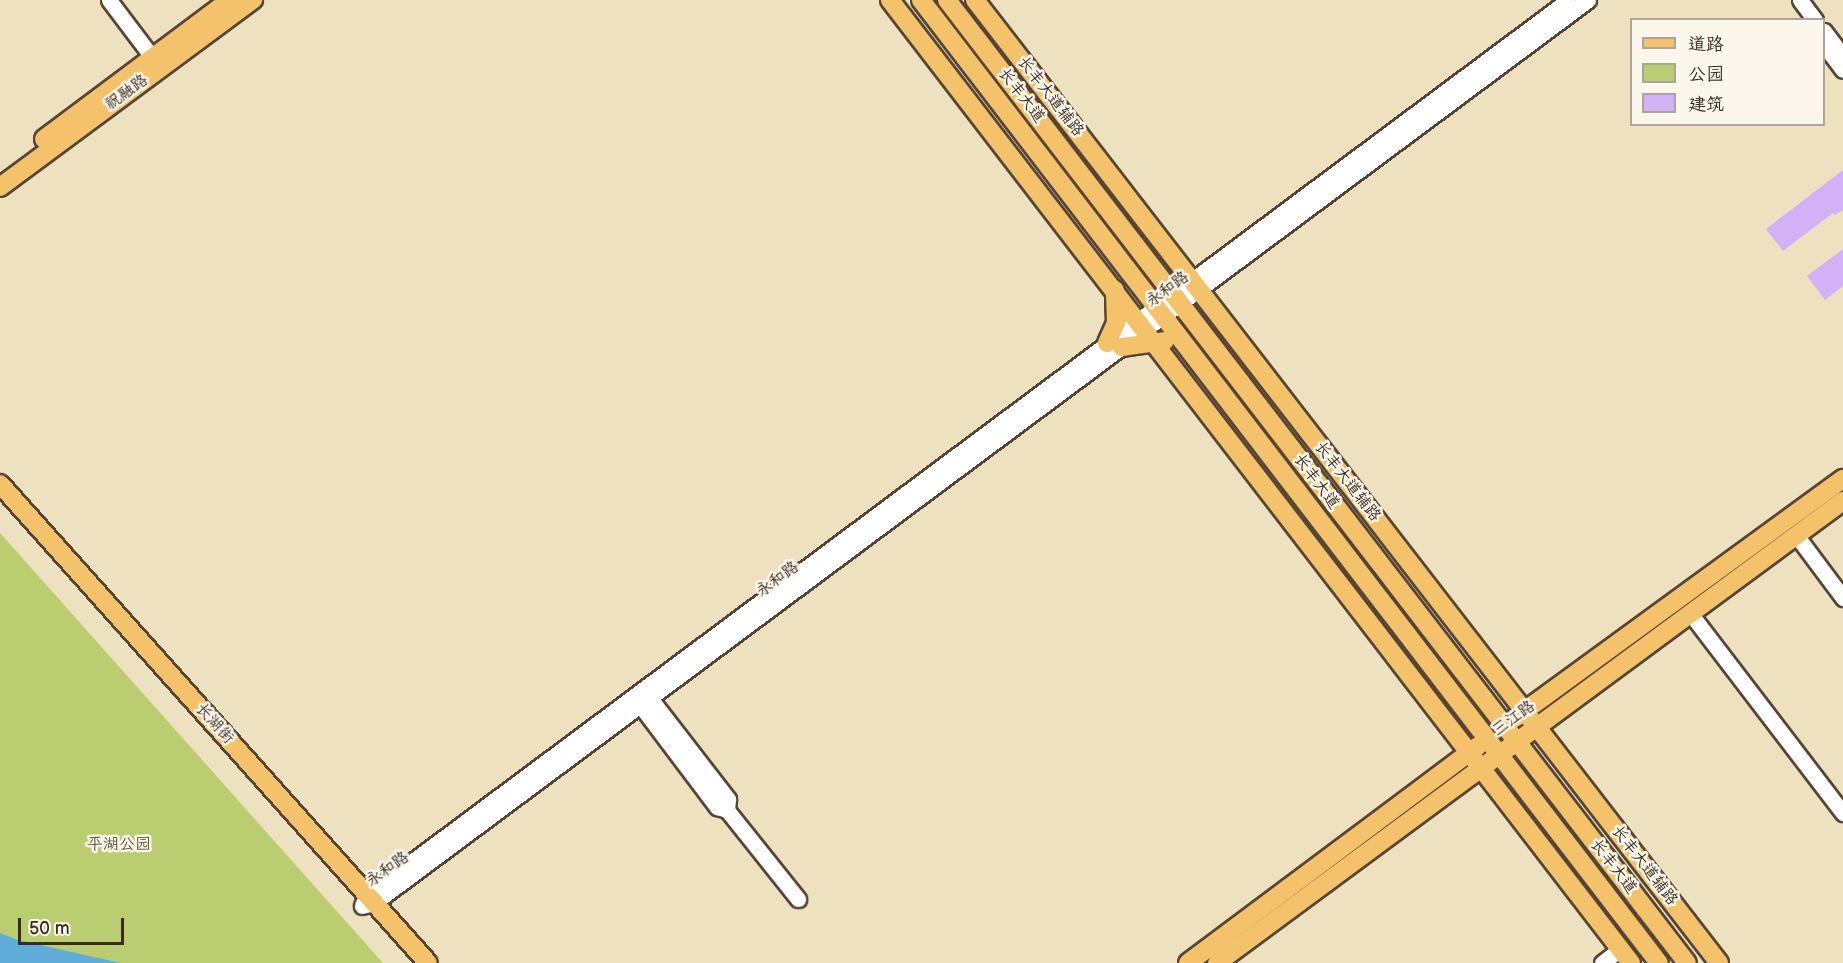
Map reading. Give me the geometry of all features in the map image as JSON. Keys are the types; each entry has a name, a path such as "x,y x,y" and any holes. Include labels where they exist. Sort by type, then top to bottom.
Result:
{"main road":[{"name":"祝融路","path":"0,187 157,63 230,0"},
{"name":"祝融路","path":"0,172 157,63 253,0"},
{"path":"890,0 1626,956"},
{"name":"长丰大道","path":"921,0 1659,963"},
{"name":"长丰大道","path":"947,0 1687,963"},
{"name":"长丰大道辅路","path":"975,0 1719,963"},
{"path":"986,125 1006,110"},
{"path":"1115,290 1115,345 1146,331 1181,339"},
{"name":"三江路","path":"1188,963 1524,711 1843,479"},
{"name":"长湖街","path":"0,484 368,901 413,963"},
{"name":"长湖街","path":"0,500 368,901 428,963"},
{"name":"三江路","path":"1217,963 1843,501"}],"street":[{"path":"109,0 157,63"},
{"name":"永和路","path":"1195,285 1568,0"},
{"name":"永和路","path":"368,901 643,699 1115,345 1146,331 1160,311 1176,299 1588,0"},
{"path":"1789,0 1802,18"},
{"path":"1800,0 1814,18"},
{"path":"1825,32 1843,56"},
{"path":"1825,46 1843,70"},
{"path":"1796,535 1843,598"},
{"path":"1690,613 1843,813"},
{"path":"643,699 717,807 728,810 798,899"},
{"path":"1602,963 1626,956"}],"green space":[{"name":"平湖公园","path":"0,533 383,963 0,963"}],"water":[{"path":"0,933 18,940 121,963 0,963"}],"building":[{"path":"1843,170 1843,210 1835,215 1833,213 1783,251 1766,229"},
{"path":"1843,249 1843,286 1825,300 1807,276"}]}
